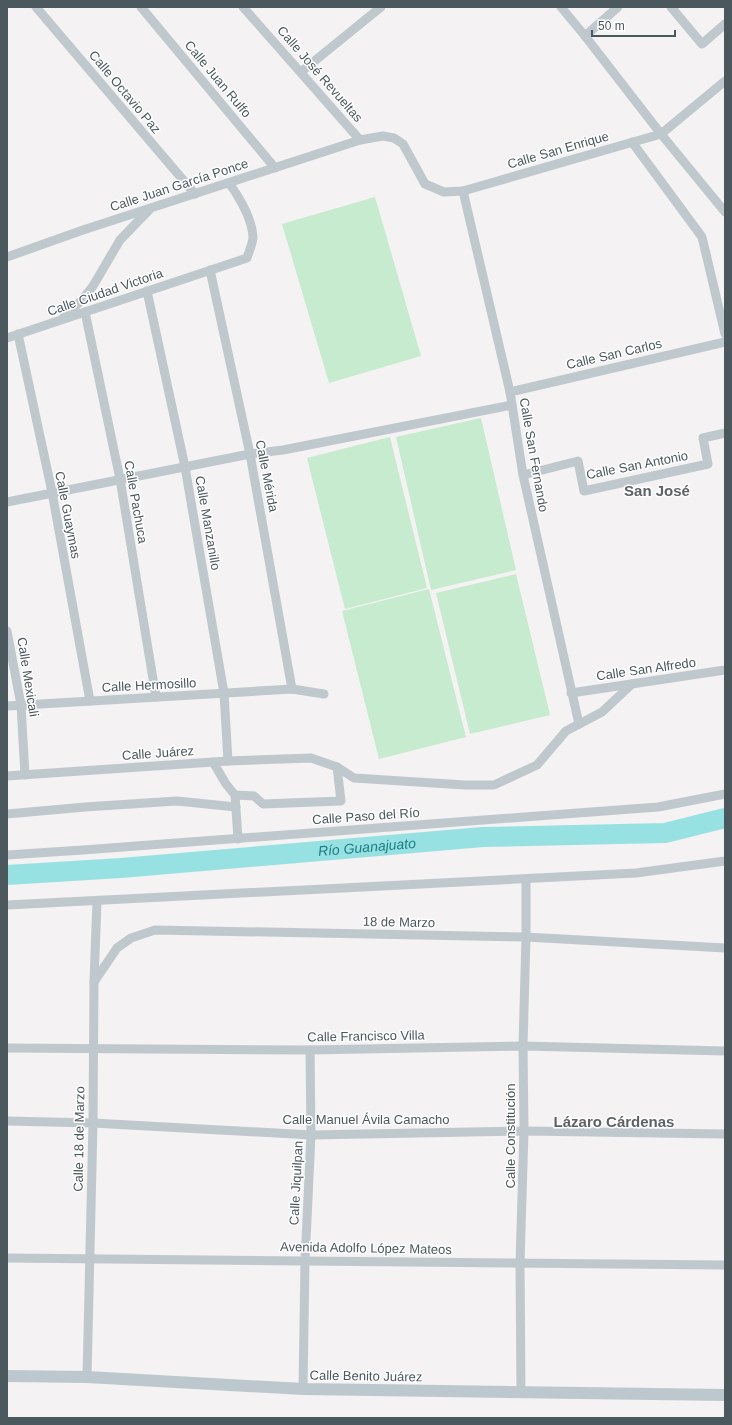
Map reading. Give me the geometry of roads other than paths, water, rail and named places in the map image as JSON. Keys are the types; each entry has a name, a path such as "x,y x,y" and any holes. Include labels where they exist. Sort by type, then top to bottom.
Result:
{"street":[{"name":"Calle Octavio Paz","path":"36,7 194,194"},
{"name":"Calle Juan Rulfo","path":"141,7 275,168"},
{"name":"Calle José Revueltas","path":"243,7 360,140"},
{"path":"301,72 381,7"},
{"path":"560,7 585,36 660,134 725,212"},
{"path":"585,36 618,7"},
{"path":"671,7 702,44 725,24"},
{"path":"660,134 725,81"},
{"name":"Calle San Enrique","path":"360,140 383,136 394,138 403,144 425,184 444,192 463,191 660,134"},
{"name":"Calle Juan García Ponce","path":"7,257 151,208 360,140"},
{"path":"632,142 702,238 725,334"},
{"name":"Calle Ciudad Victoria","path":"7,338 247,258 253,238 251,227 240,198 229,183"},
{"name":"Calle San Fernando","path":"463,191 510,392 523,475 579,724"},
{"path":"59,321 82,300 93,286 120,240 151,208"},
{"name":"Calle Mérida","path":"210,270 250,454 292,689"},
{"name":"Calle Manzanillo","path":"147,291 185,467 224,693 228,761"},
{"name":"Calle Pachuca","path":"84,312 120,480 156,697"},
{"name":"Calle Guaymas","path":"18,334 52,492 90,701"},
{"name":"Calle San Carlos","path":"510,392 725,342"},
{"path":"7,502 52,492 250,454 283,450 512,405"},
{"name":"Calle San Antonio","path":"523,475 578,462 584,491 708,464 703,438 725,434"},
{"name":"Calle Mexicali","path":"7,631 21,705 25,775"},
{"name":"Calle San Alfredo","path":"571,693 725,670"},
{"path":"338,767 354,778 464,785 494,785 537,765 566,731 602,712 632,684"},
{"name":"Calle Hermosillo","path":"7,706 292,689 324,694"},
{"name":"Calle Juárez","path":"7,776 228,761 311,758 338,767"},
{"path":"212,762 235,795 238,839"},
{"path":"235,795 254,796 263,804 341,801 338,767"},
{"name":"Calle Paso del Río","path":"7,855 658,807 725,794"},
{"path":"7,814 177,801 236,807"},
{"path":"7,905 636,873 725,861"},
{"name":"Calle Constitución","path":"521,1393 520,1263 524,1131 523,1046 526,879"},
{"name":"Calle 18 de Marzo","path":"87,1377 93,1123 94,982 97,901"},
{"name":"18 de Marzo","path":"94,982 117,948 131,938 155,930 526,937 725,948"},
{"name":"Calle Francisco Villa","path":"7,1048 310,1050 523,1046 725,1051"},
{"name":"Calle Jiquilpan","path":"303,1389 305,1261 311,1135 310,1050"},
{"name":"Calle Manuel Ávila Camacho","path":"7,1121 93,1123 311,1135 524,1131 725,1134"},
{"name":"Avenida Adolfo López Mateos","path":"7,1258 725,1265"},
{"name":"Calle Benito Juárez","path":"7,1376 87,1377 303,1389 725,1395"}],"waterway":[{"name":"Río Guanajuato","path":"7,875 121,868 483,837 665,833 725,818"}],"district":[{"name":"San José","path":"657,490"},
{"name":"Lázaro Cárdenas","path":"614,1121"}]}
